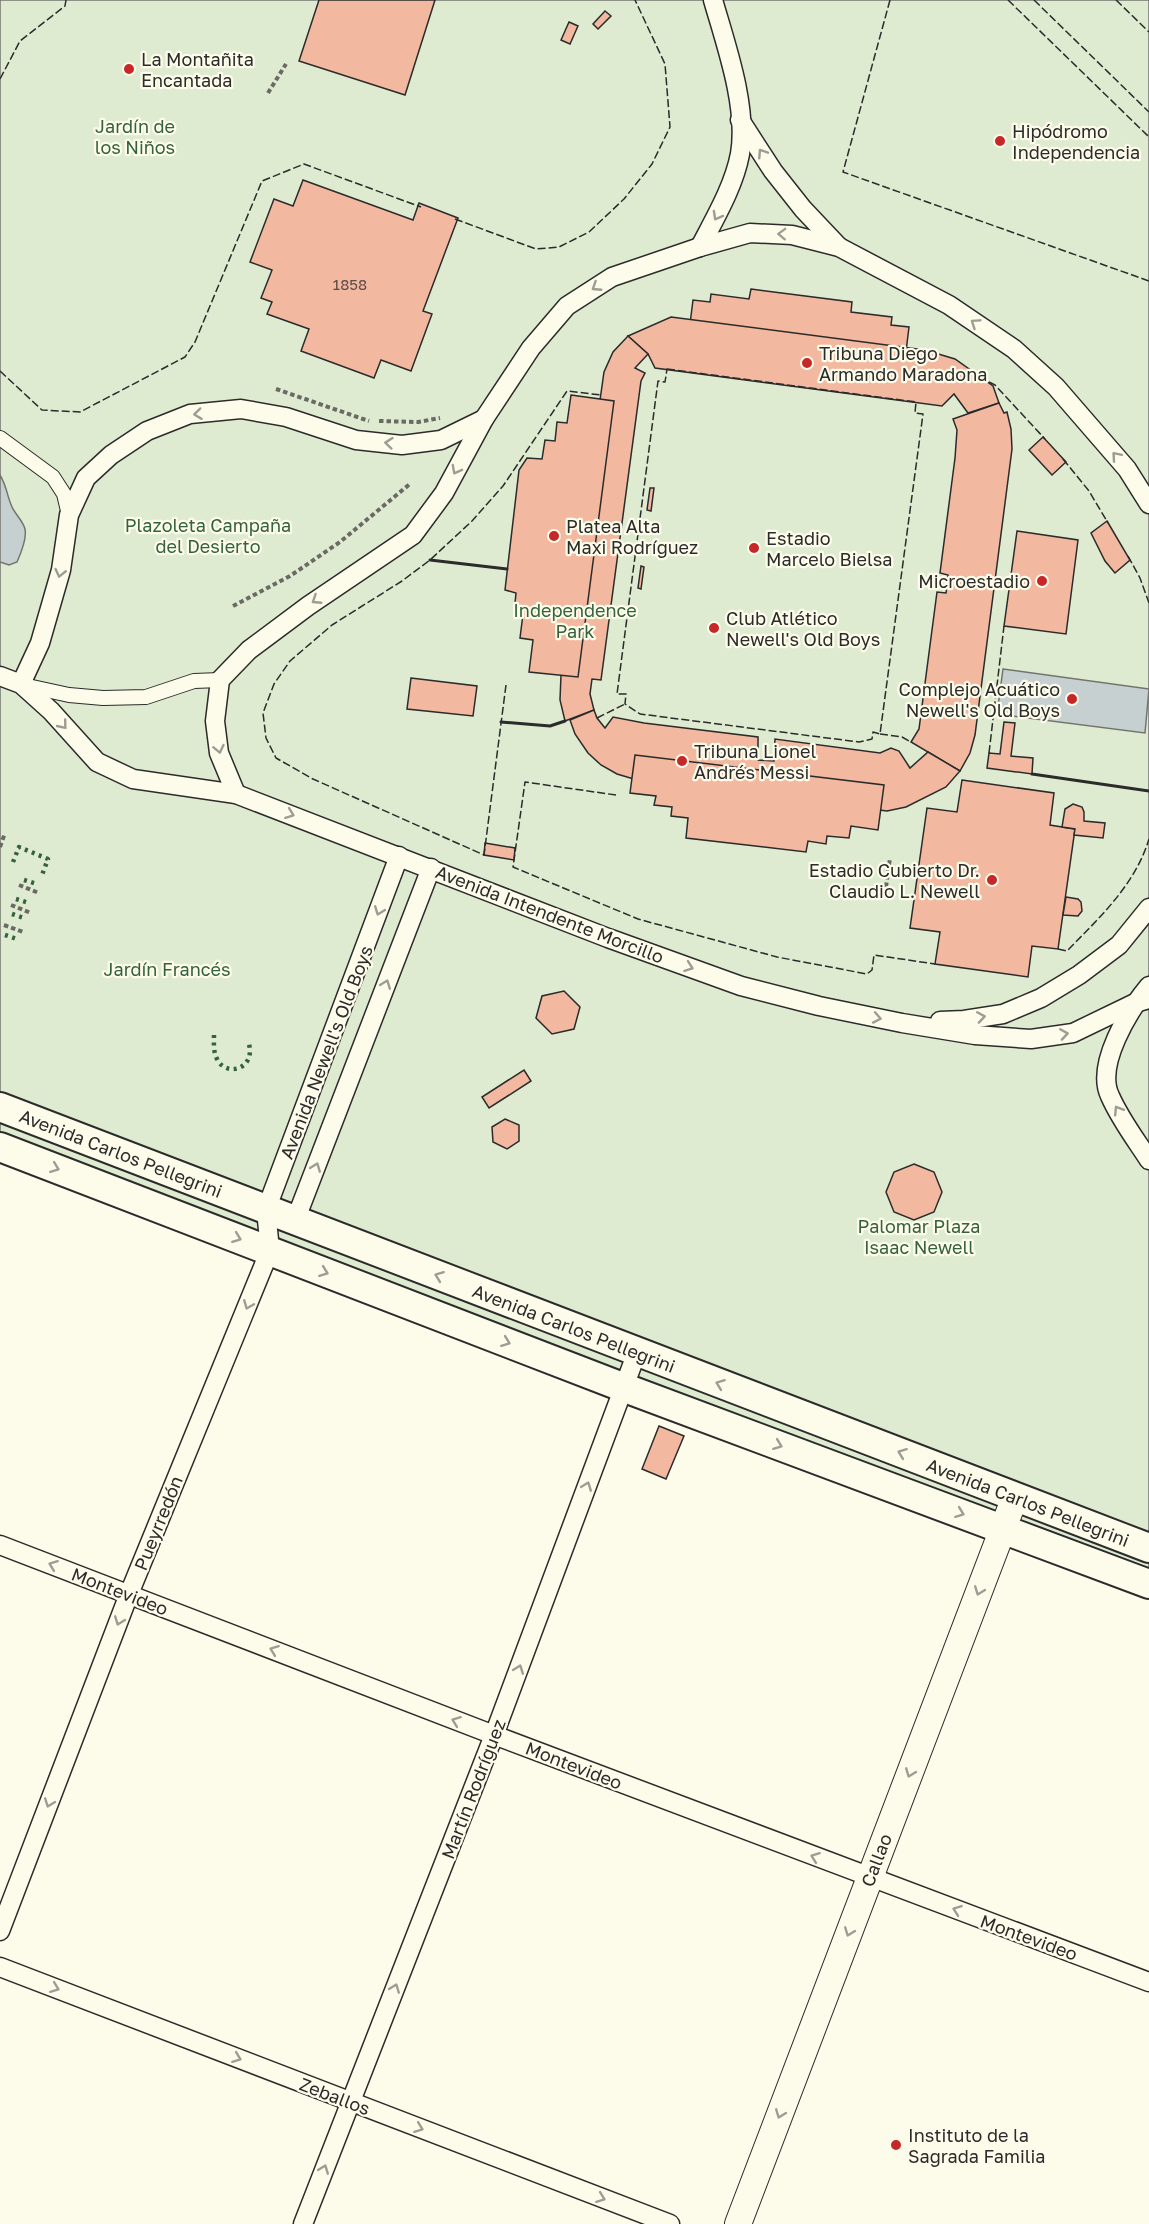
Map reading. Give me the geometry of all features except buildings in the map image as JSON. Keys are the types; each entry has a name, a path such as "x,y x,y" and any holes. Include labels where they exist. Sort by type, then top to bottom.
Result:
{"main road":[{"name":"Avenida Carlos Pellegrini","path":"0,1107 1149,1548"},
{"name":"Avenida Carlos Pellegrini","path":"0,1147 625,1388 1149,1584"},
{"name":"Callao","path":"738,2224 1015,1497"}],"street":[{"path":"700,247 723,205 740,153 740,120 736,86 713,0"},
{"path":"740,120 773,171 803,209 839,247"},
{"path":"236,794 219,753 215,721 220,680 249,650 308,606 413,535 444,493 484,419 531,348 567,306 612,277 700,247 750,233 792,235 839,247 949,305 1014,349 1056,387 1127,469 1149,504"},
{"path":"220,680 194,681 146,697 103,699 69,695 21,684 40,643 61,570 69,515 86,478 111,454 147,431 190,414 241,409 286,417 356,440 402,445 441,440 484,419"},
{"path":"0,438 53,477 64,495 69,515"},
{"name":"Avenida Intendente Morcillo","path":"0,676 21,684 51,711 97,762 133,779 236,794 608,938 741,986 819,1006 902,1023 975,1035 1031,1039 1073,1033 1142,1001"},
{"name":"Avenida Newell's Old Boys","path":"270,1250 266,1210 399,856"},
{"name":"Avenida Newell's Old Boys","path":"295,1221 431,868"},
{"path":"902,1023 964,1020 1003,1014 1041,998 1079,975 1119,945 1149,908"},
{"path":"1149,986 1114,1044 1106,1069 1109,1095 1149,1160"},
{"name":"Pueyrredón","path":"0,1931 129,1594 270,1250"},
{"name":"Martín Rodríguez","path":"303,2224 494,1735 637,1352"},
{"name":"Montevideo","path":"0,1545 494,1735 1149,1982"},
{"name":"Zeballos","path":"0,1967 670,2224"}],"path":[{"path":"268,93 286,64"},
{"path":"276,389 369,421 418,422 448,416"},
{"path":"233,606 290,576 340,542 411,483"},
{"path":"0,847 5,833"},
{"path":"886,886 890,858"},
{"path":"19,885 39,893"},
{"path":"11,905 31,913"},
{"path":"4,925 23,932"}],"green space":[{"name":"Independence Park","path":"0,0 1149,0 1149,1584 0,1147"}],"shaded area":[{"path":"0,475 12,507 25,529 23,546 17,562 9,565 0,562"},
{"path":"1003,669 1149,689 1145,733 997,714"}],"hedge":[{"path":"13,862 19,847 48,859 42,875"},
{"path":"24,880 37,884"},
{"path":"16,899 29,903"},
{"path":"12,914 24,918"},
{"path":"5,935 17,939"},
{"path":"214,1035 217,1059 227,1068 240,1068 245,1064 250,1051 248,1041"}],"fence":[{"path":"0,79 20,41 65,6 66,0"},
{"path":"455,219 536,249 559,247 589,232 624,199 652,164 670,127 665,64 635,0"},
{"path":"890,0 843,172 1149,281"},
{"path":"1008,0 1149,137"},
{"path":"1034,0 1149,112"},
{"path":"1116,0 1149,32"},
{"path":"0,371 42,410 80,412 185,357 195,342 262,181 304,164 421,207"},
{"path":"667,369 916,402 915,413 923,414 880,734 873,732 872,739 859,742 640,714 625,704 626,694 617,694 658,381 665,382 667,369"},
{"path":"989,382 995,385 1045,439"},
{"path":"506,685 484,855 313,779 276,758 266,738 263,713 274,684 290,661 332,625 402,581 430,560 472,521 503,486 567,391 601,395"},
{"path":"1063,459 1089,491 1108,523"},
{"path":"1128,556 1140,578 1149,603"},
{"path":"989,753 1004,626"},
{"path":"597,718 625,704"},
{"path":"880,734 902,737 911,742"},
{"path":"616,795 525,782 513,867 638,919 777,957 867,974 872,970 874,955 935,964"},
{"path":"1058,949 1067,951 1115,900 1135,871 1149,839"}],"wall":[{"path":"430,560 507,569"},
{"path":"501,722 550,726 565,721"},
{"path":"1032,774 1149,791"}],"place":[{"name":"La Montañita Encantada","path":"129,69"},
{"name":"Hipódromo Independencia","path":"1000,141"},
{"name":"Tribuna Diego Armando Maradona","path":"807,363"},
{"name":"Platea Alta Maxi Rodríguez","path":"554,536"},
{"name":"Estadio Marcelo Bielsa","path":"754,548"},
{"name":"Microestadio","path":"1042,581"},
{"name":"Club Atlético Newell's Old Boys","path":"714,628"},
{"name":"Complejo Acuático Newell's Old Boys","path":"1072,699"},
{"name":"Tribuna Lionel Andrés Messi","path":"682,761"},
{"name":"Estadio Cubierto Dr. Claudio L. Newell","path":"992,880"},
{"name":"Instituto de la Sagrada Familia","path":"896,2145"}],"park label":[{"name":"Jardín de los Niños","path":"135,136"},
{"name":"Plazoleta Campaña del Desierto","path":"208,535"},
{"name":"Jardín Francés","path":"167,969"},
{"name":"Palomar Plaza Isaac Newell","path":"919,1236"}]}
